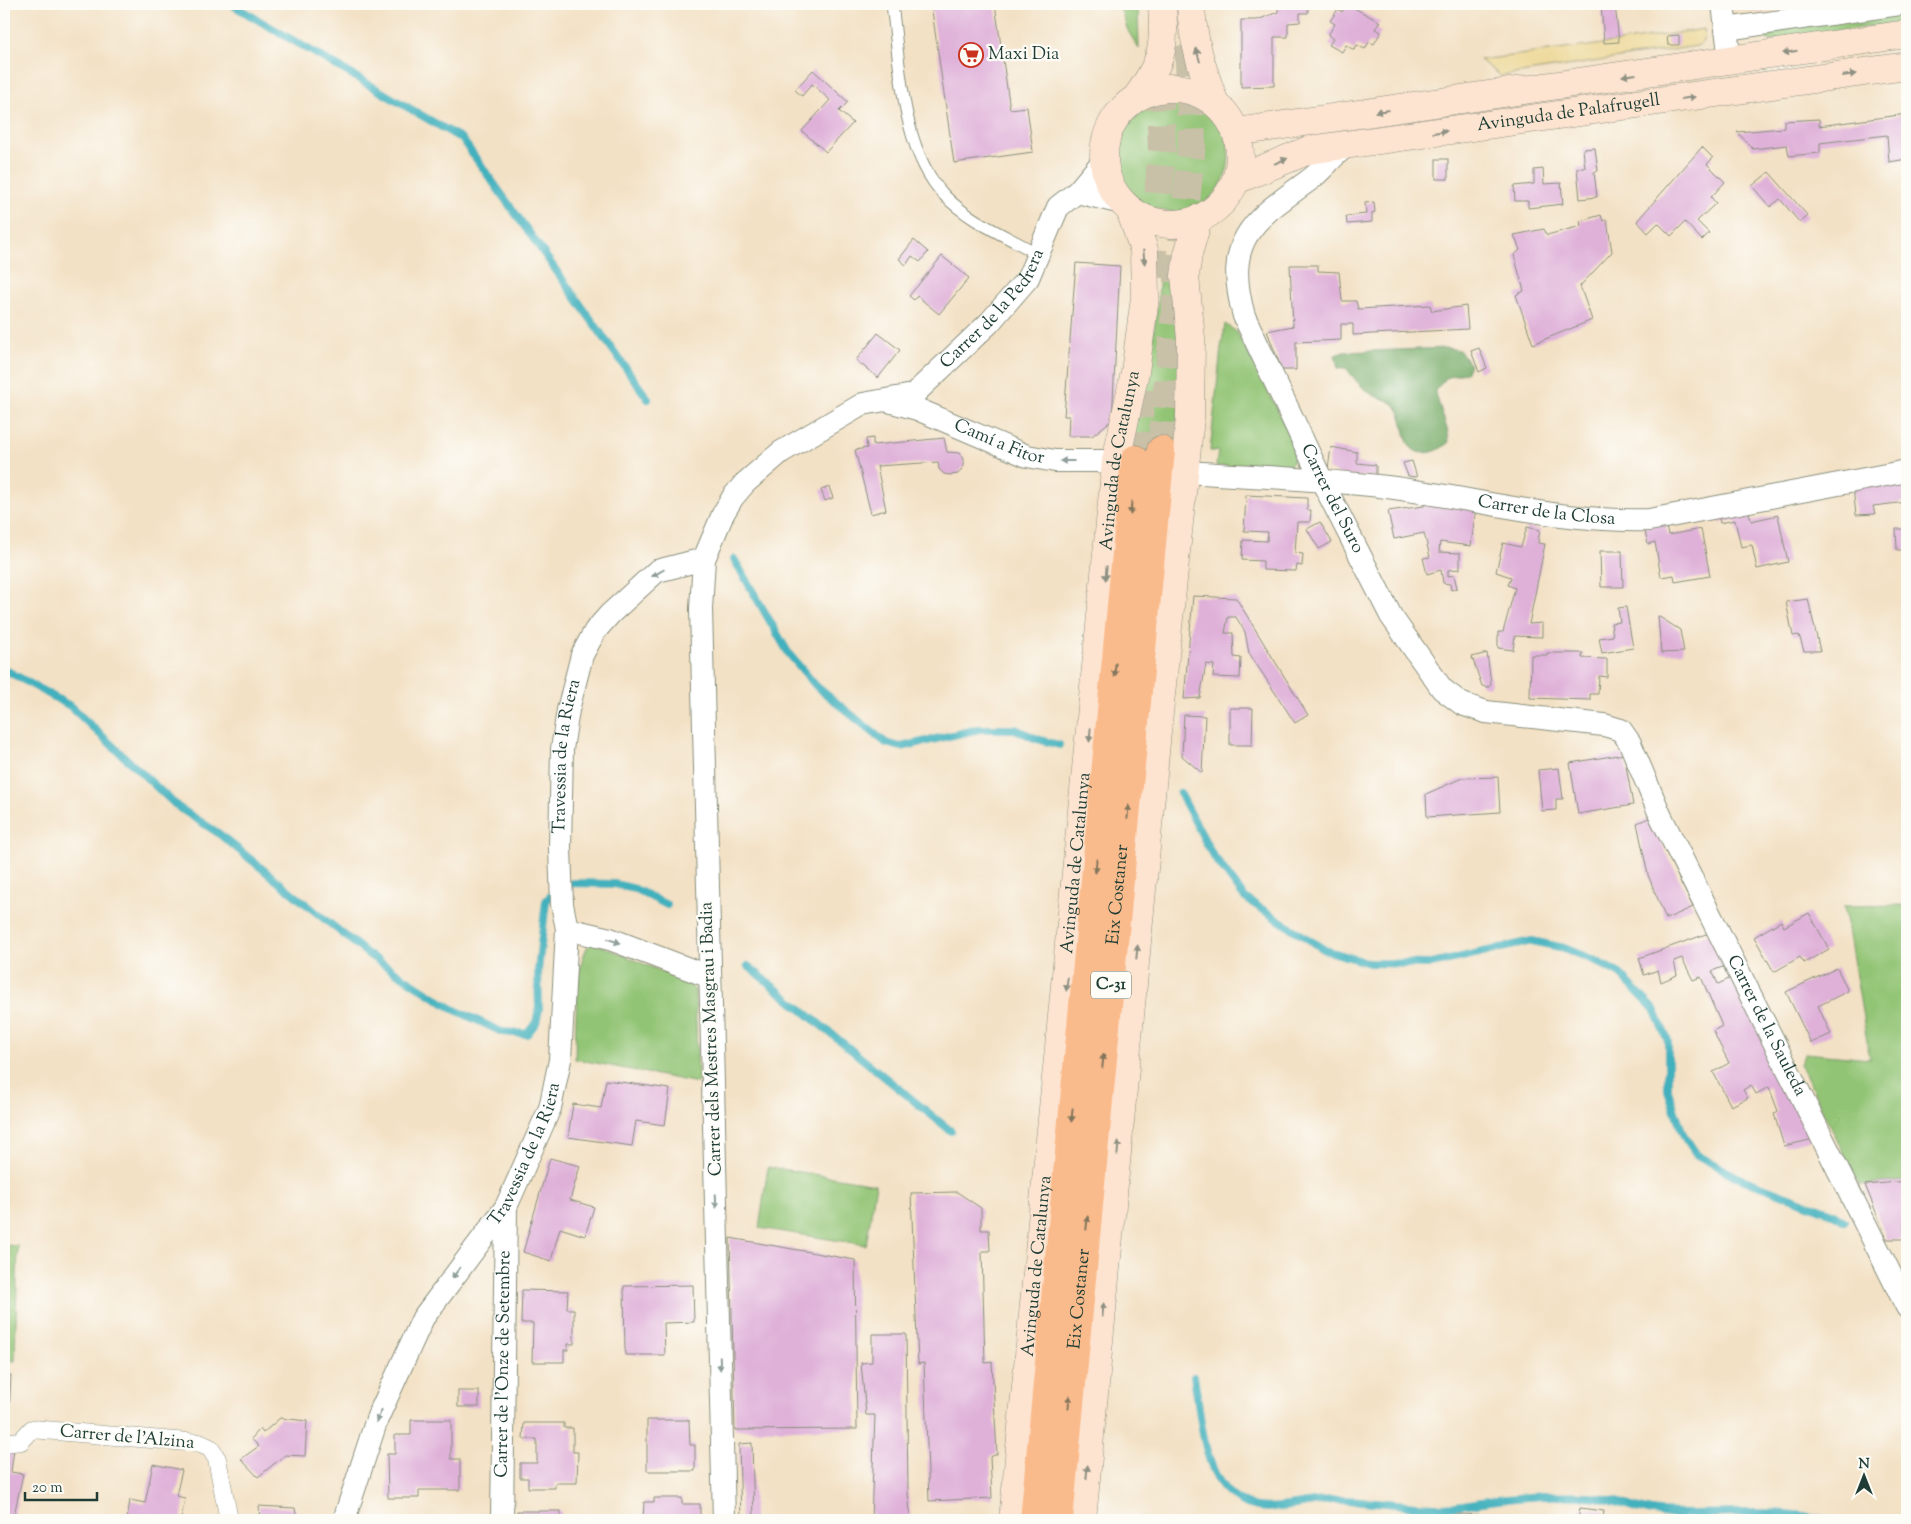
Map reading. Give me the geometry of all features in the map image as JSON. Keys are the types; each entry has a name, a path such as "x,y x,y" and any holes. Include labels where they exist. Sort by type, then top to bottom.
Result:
{"highway":[{"name":"Eix Costaner","path":"1059,1520 1162,450"},
{"name":"Eix Costaner","path":"1034,1520 1126,460"}],"main road":[{"path":"1137,97 1156,70 1160,57 1162,4"},
{"path":"1191,4 1192,29 1197,53 1214,101"},
{"name":"Avinguda de Palafrugell","path":"1236,132 1907,34"},
{"name":"Avinguda de Palafrugell","path":"1236,180 1309,150 1907,66"},
{"path":"1170,87 1193,90 1214,101 1227,115 1236,132 1241,156 1236,180 1225,199 1217,207 1198,219 1170,224 1156,223 1126,206 1109,183 1103,161 1106,138 1115,117 1137,97 1159,88 1170,87"},
{"name":"Avinguda de Catalunya","path":"1013,1520 1135,372 1145,297 1144,250 1126,206"},
{"path":"1082,1520 1183,472 1190,418 1192,368 1185,276 1188,254 1198,219"}],"street":[{"path":"1723,4 1730,61"},
{"path":"1726,28 1900,4"},
{"name":"Carrer del Suro","path":"1348,145 1318,174 1270,208 1256,221 1244,238 1239,266 1239,288 1244,316 1322,481 1391,616 1442,689 1462,704 1486,712 1604,725 1621,730 1630,743"},
{"name":"Carrer de la Pedrera","path":"885,400 913,395 989,323 1028,278 1058,207 1077,192 1103,161"},
{"path":"1077,192 1126,206"},
{"path":"704,558 732,498 780,452 863,404 885,400"},
{"name":"Camí a Fitor","path":"885,400 917,410 1027,456 1055,460 1126,460"},
{"name":"Carrer de la Closa","path":"1183,472 1322,481 1387,488 1584,518 1627,521 1650,520 1907,470"},
{"name":"Travessia de la Riera","path":"344,1520 377,1419 423,1318 506,1207 550,1108 560,1060 566,929 562,904 561,874 562,749 568,710 582,655 595,631 610,614 658,571 704,558"},
{"name":"Carrer dels Mestres Masgrau i Badia","path":"704,558 701,609 724,1520"},
{"name":"Carrer de la Sauleda","path":"1630,743 1661,817 1907,1307"},
{"path":"566,929 610,940 710,977"},
{"name":"Carrer de l'Onze de Setembre","path":"502,1520 506,1207"},
{"path":"473,1250 505,1271"},
{"name":"Carrer de l'Alzina","path":"4,1443 21,1441 32,1429 199,1443 210,1448 217,1459 229,1520"}],"lane":[{"path":"892,4 908,119 916,148 933,180 944,195 970,216 1038,254"}],"shaded area":[{"path":"1744,4 1821,4 1755,12"}],"green space":[{"path":"1119,4 1138,4 1139,49 1128,31"},
{"path":"1907,10 1907,21 1773,41 1764,37 1765,31"},
{"path":"1173,100 1194,104 1213,116 1225,135 1229,156 1225,177 1213,196 1194,208 1173,212 1152,208 1133,196 1121,177 1117,156 1121,135 1133,116 1152,104"},
{"path":"1160,262 1176,264 1172,291 1183,384 1172,453 1126,449 1149,357 1157,311"},
{"path":"1225,324 1237,332 1294,442 1295,456 1290,467 1282,469 1216,466 1218,451 1210,451"},
{"path":"1447,348 1459,350 1470,364 1467,372 1446,378 1435,391 1448,432 1449,442 1438,450 1425,453 1417,452 1408,443 1400,414 1395,405 1369,392 1358,383 1346,368 1338,368 1335,355 1343,352"},
{"path":"1907,905 1907,1181 1859,1185 1800,1064 1805,1053 1870,1059 1844,906"},
{"path":"590,944 602,946 688,983 695,990 698,1083 575,1059 578,980 585,952"},
{"path":"768,1167 876,1184 866,1245 759,1228"},
{"path":"4,1245 18,1246 15,1361 4,1360"}],"sand":[{"path":"1704,29 1704,39 1697,46 1501,76 1480,60 1619,42"}],"building":[{"name":"Maxi Dia","path":"931,4 995,4 1010,109 1027,107 1033,152 954,163"},
{"path":"1278,4 1308,4 1308,13 1300,13 1300,22 1288,23 1288,37 1274,37 1274,86 1241,87 1241,20 1257,20 1278,12"},
{"path":"1347,4 1380,22 1375,29 1381,32 1374,44 1369,42 1365,49 1357,45 1354,50 1346,45 1342,52 1329,45 1333,39 1328,35 1335,24 1330,21 1338,9 1342,12"},
{"path":"1601,4 1615,4 1619,42 1604,43"},
{"path":"1679,35 1679,45 1668,45 1667,36"},
{"path":"813,70 848,102 839,111 853,123 826,152 802,131 830,100 812,84 802,96 795,90"},
{"path":"1907,114 1907,159 1889,162 1887,135 1820,143 1820,153 1789,156 1787,145 1753,149 1737,132 1784,128 1784,121 1819,119 1819,126"},
{"path":"1702,147 1713,158 1707,164 1725,182 1711,197 1716,203 1697,221 1709,233 1702,240 1685,222 1671,236 1658,223 1648,233 1637,221"},
{"path":"1595,148 1598,171 1594,172 1597,197 1580,199 1577,168 1585,168 1583,149"},
{"path":"1436,159 1448,159 1448,179 1436,179"},
{"path":"1543,169 1544,184 1561,183 1563,204 1528,208 1528,201 1515,201 1514,186 1534,184 1534,170"},
{"path":"1769,172 1808,216 1800,223 1780,199 1770,207 1752,186"},
{"path":"1374,202 1375,212 1372,213 1372,222 1347,224 1346,216 1366,214 1365,203"},
{"path":"1601,215 1603,221 1607,220 1612,252 1580,286 1592,320 1533,344 1516,295 1524,291 1514,255 1520,250 1514,235 1544,229 1547,235 1581,226 1580,221"},
{"path":"914,240 928,252 920,262 912,256 906,265 899,259"},
{"path":"942,256 969,278 939,314 917,296 914,300 909,296"},
{"path":"1076,263 1120,266 1112,420 1092,436 1068,436 1069,416 1064,416"},
{"path":"1290,265 1318,265 1318,271 1339,272 1342,301 1356,301 1358,309 1430,305 1432,311 1466,306 1468,329 1353,335 1353,324 1341,324 1341,340 1296,342 1296,370 1282,370 1267,331 1293,326"},
{"path":"878,333 900,350 878,378 856,360"},
{"path":"1479,348 1487,368 1479,372 1471,351"},
{"path":"873,438 873,445 944,438 947,452 960,453 964,459 964,466 958,474 951,475 944,474 939,469 938,462 877,466 886,510 871,514 855,450 867,448 866,439"},
{"path":"1331,447 1357,452 1357,463 1376,465 1376,477 1343,476 1328,469"},
{"path":"1412,461 1417,477 1408,476 1403,463"},
{"path":"1907,478 1907,502 1873,506 1875,514 1856,515 1853,487"},
{"path":"829,487 833,498 825,501 821,490"},
{"path":"1246,495 1307,498 1307,510 1311,510 1310,522 1297,522 1295,553 1303,554 1302,566 1297,565 1296,571 1263,570 1263,561 1242,560 1243,540 1267,541 1268,532 1244,531"},
{"path":"1425,502 1476,507 1471,546 1440,542 1439,552 1460,553 1460,569 1448,570 1448,576 1454,575 1457,588 1451,590 1450,584 1443,583 1441,570 1427,574 1423,558 1430,557 1424,533 1394,539 1388,511 1424,506"},
{"path":"1749,511 1751,521 1778,515 1788,562 1757,569 1752,545 1741,547 1735,520 1720,523 1719,518"},
{"path":"1320,522 1332,542 1319,549 1307,529"},
{"path":"1665,523 1668,535 1701,529 1710,576 1675,582 1674,575 1661,577 1655,542 1648,544 1644,527"},
{"path":"1527,527 1540,530 1538,543 1545,544 1529,624 1542,623 1542,637 1515,636 1513,650 1498,648 1498,632 1503,632 1515,588 1508,585 1511,577 1496,572 1503,543 1521,547"},
{"path":"1896,529 1907,529 1907,550 1897,550"},
{"path":"1600,551 1622,551 1623,587 1601,587"},
{"path":"1193,596 1236,598 1308,715 1295,723 1249,653 1245,632 1236,617 1228,617 1225,633 1233,633 1234,657 1241,658 1240,678 1213,677 1214,665 1206,664 1200,698 1184,699"},
{"path":"1808,599 1820,651 1804,651 1799,635 1793,636 1786,602"},
{"path":"1626,607 1633,648 1602,653 1599,638 1613,636 1611,623 1620,622 1618,608"},
{"path":"1658,616 1680,630 1684,652 1661,653"},
{"path":"1487,653 1491,684 1489,687 1482,686 1472,657"},
{"path":"1547,653 1583,653 1582,658 1607,659 1607,677 1599,676 1598,694 1590,694 1590,700 1530,698 1531,655 1547,655"},
{"path":"1230,708 1253,708 1252,745 1230,745"},
{"path":"1184,715 1205,716 1202,773 1182,756"},
{"path":"1624,754 1633,805 1578,814 1570,763"},
{"path":"1559,768 1563,799 1556,799 1556,810 1542,811 1538,770"},
{"path":"1498,777 1500,812 1427,817 1426,794 1462,778"},
{"path":"1649,818 1693,907 1666,919 1648,875 1637,823"},
{"path":"1809,913 1829,949 1804,963 1800,957 1774,972 1754,937 1781,921 1784,927"},
{"path":"1709,933 1725,966 1712,971 1718,984 1731,978 1814,1139 1784,1146 1774,1114 1778,1111 1769,1087 1756,1094 1751,1085 1743,1090 1748,1098 1731,1106 1713,1072 1729,1063 1713,1031 1722,1026 1701,977 1693,980 1682,958 1674,961 1677,975 1661,982 1658,970 1644,975 1639,958"},
{"path":"1837,968 1848,991 1818,1006 1831,1034 1811,1043 1786,992"},
{"path":"606,1080 670,1089 665,1125 636,1121 632,1146 568,1137 573,1104 601,1108"},
{"path":"550,1158 580,1166 570,1200 594,1207 585,1236 560,1228 551,1261 523,1252"},
{"path":"1907,1181 1907,1221 1904,1222 1904,1239 1887,1239 1865,1185"},
{"path":"957,1192 981,1208 981,1230 989,1230 990,1251 982,1251 985,1363 992,1362 997,1454 990,1457 992,1498 929,1501 924,1363 918,1364 911,1193"},
{"path":"730,1238 855,1260 857,1429 735,1430"},
{"path":"693,1285 694,1322 664,1323 665,1355 625,1355 624,1286"},
{"path":"522,1290 568,1291 567,1309 574,1309 574,1344 568,1344 568,1350 564,1350 564,1362 532,1362 533,1323 521,1323"},
{"path":"872,1334 906,1334 908,1493 911,1520 871,1520 875,1415 866,1415 861,1363 872,1362"},
{"path":"4,1374 11,1375 8,1435 4,1435"},
{"path":"458,1391 479,1391 479,1407 458,1407"},
{"path":"280,1418 307,1421 305,1456 285,1455 258,1477 241,1459 259,1446 251,1439 260,1429 263,1433"},
{"path":"411,1420 451,1420 451,1459 460,1459 460,1490 419,1490 419,1498 388,1498 387,1454 395,1454 395,1435 411,1435"},
{"path":"647,1420 689,1420 690,1445 695,1445 695,1471 647,1471"},
{"path":"524,1423 564,1423 564,1428 573,1428 573,1452 578,1452 577,1483 555,1483 555,1488 528,1488 528,1478 520,1478 520,1463 537,1463 537,1439 523,1439"},
{"path":"752,1443 754,1520 741,1520 739,1444"},
{"path":"4,1449 14,1449 11,1472 23,1474 13,1520 4,1520"},
{"path":"153,1464 182,1470 176,1496 185,1498 181,1520 127,1520 130,1500 145,1503"},
{"path":"654,1498 682,1498 682,1504 700,1504 700,1520 643,1519 644,1502 654,1502"},
{"path":"259,1506 295,1508 297,1520 260,1520"},
{"path":"1580,1508 1604,1511 1603,1520 1578,1520"},
{"path":"517,1511 561,1511 561,1520 517,1520"},
{"path":"1454,1514 1494,1515 1494,1520 1454,1520"}],"waterway":[{"path":"231,4 462,139 648,399"},
{"path":"734,559 789,654 816,686 886,743 901,747 979,729 1015,729 1037,739 1059,745"},
{"path":"4,669 70,706 178,807 218,833 369,955 453,1009 502,1032 527,1034 536,1023 539,1009 538,971 546,901 559,887 573,883 615,884 635,889 667,905"},
{"path":"1180,793 1212,854 1245,898 1325,950 1369,963 1431,964 1532,941 1564,948 1596,961 1620,974 1654,1009 1668,1041 1668,1090 1683,1134 1697,1155 1739,1178 1832,1213 1844,1221"},
{"path":"748,966 951,1131"},
{"path":"1194,1377 1204,1441 1214,1472 1232,1496 1256,1507 1282,1507 1334,1500 1446,1507 1525,1497 1575,1495 1596,1497 1660,1513 1764,1513 1805,1516 1826,1520"}],"tunnel":[{"path":"1161,450 1192,143 1188,34"},
{"path":"1151,277 1162,150 1158,50"},
{"path":"1135,459 1142,384"}],"place":[{"name":"Maxi Dia","path":"971,55"}]}
